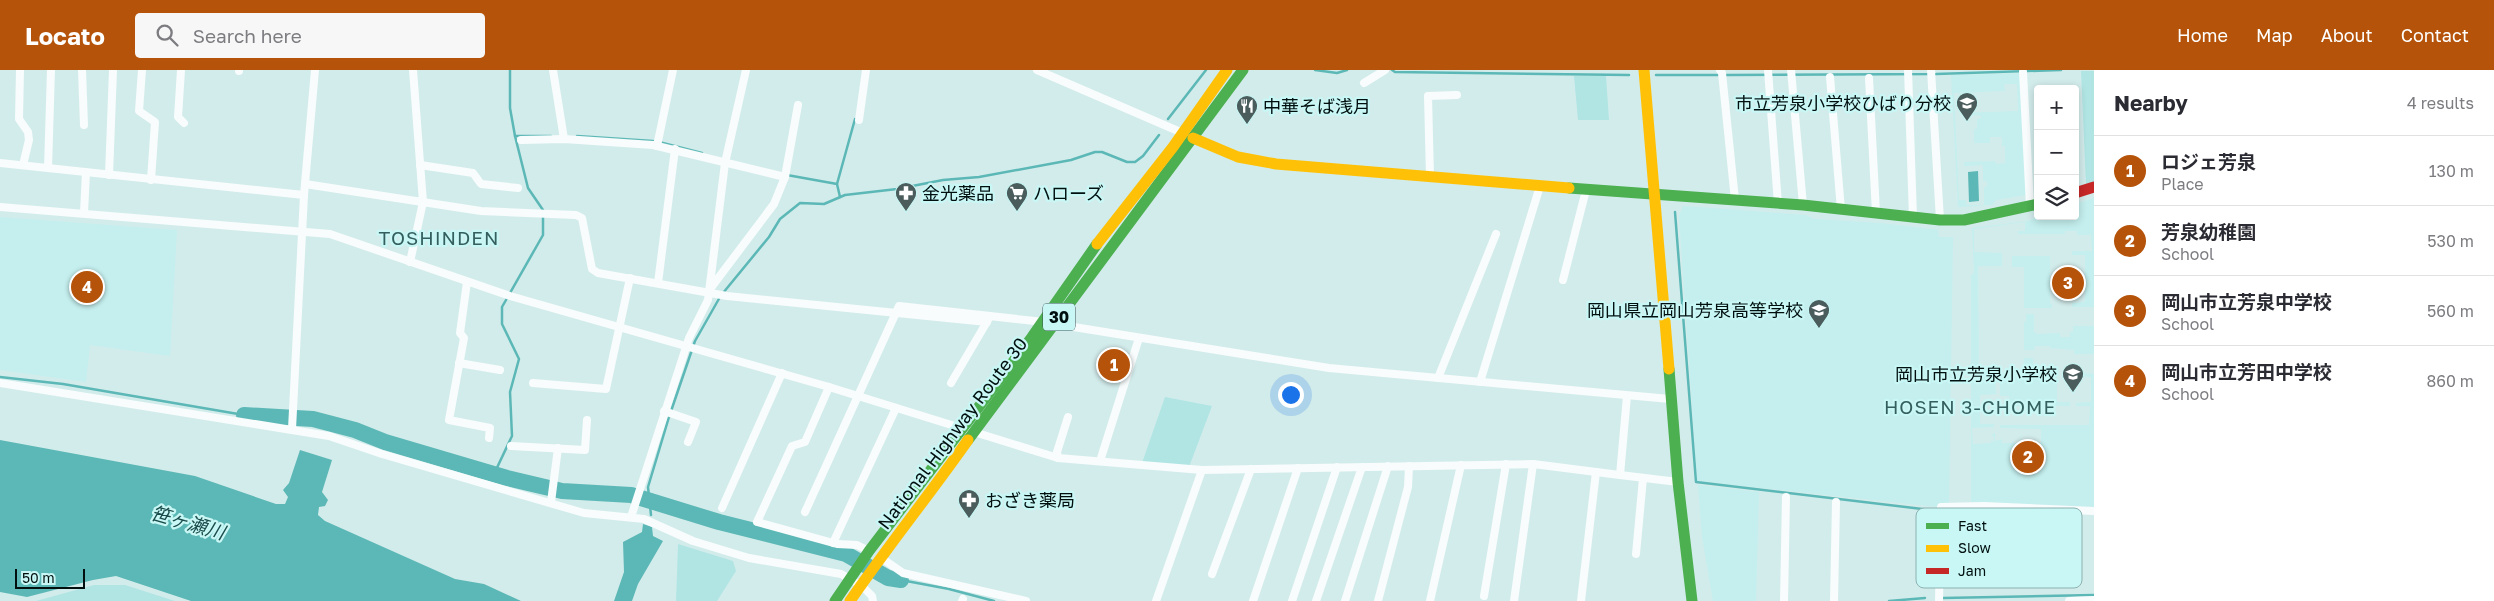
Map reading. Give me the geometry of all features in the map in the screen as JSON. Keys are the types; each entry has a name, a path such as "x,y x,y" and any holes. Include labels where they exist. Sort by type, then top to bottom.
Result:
{"main road":[{"name":"National Highway Route 30","path":"835,601 867,554 1042,322 1090,254 1182,133 1227,70"},
{"name":"National Highway Route 30","path":"850,601 878,560 922,505 1243,70"},
{"path":"1644,70 1670,399 1692,601"},
{"path":"1193,138 1220,150 1257,162 1430,178 1803,205 1940,220 1964,220 2034,205"},
{"path":"2079,192 2094,187"}],"street":[{"path":"20,70 19,119 28,132 30,140 22,159 22,165"},
{"path":"48,168 51,70"},
{"path":"82,70 84,125"},
{"path":"109,175 113,70"},
{"path":"142,70 140,111 155,122 151,180"},
{"path":"181,70 178,117 184,123"},
{"path":"292,427 304,196 315,70"},
{"path":"410,262 423,202 413,70"},
{"path":"553,70 564,137"},
{"path":"658,143 673,70"},
{"path":"631,517 634,502 666,411 692,347 708,300 725,160 746,70"},
{"path":"859,120 866,70"},
{"path":"1037,70 1193,138"},
{"path":"1364,83 1385,70"},
{"path":"1720,70 1735,200"},
{"path":"2023,72 2034,205"},
{"path":"1768,73 1778,204"},
{"path":"1792,73 1803,205"},
{"path":"1908,73 1913,217"},
{"path":"1931,73 1940,220"},
{"path":"1830,77 1841,210"},
{"path":"1868,78 1876,213"},
{"path":"1430,178 1428,96 1457,95"},
{"path":"709,291 774,204 786,175 798,105"},
{"path":"521,140 564,137 658,143 675,149 786,175"},
{"path":"658,283 675,149"},
{"path":"0,163 304,196"},
{"path":"420,165 473,172 482,184 518,188"},
{"path":"84,213 86,172"},
{"path":"305,184 481,211 576,215 582,218 592,269 598,273 709,291 723,295 895,314"},
{"path":"1480,382 1540,186"},
{"path":"1563,280 1586,190"},
{"path":"0,207 330,234 507,295 829,387 1058,458 1202,470 1533,464 1678,482"},
{"path":"1438,378 1496,234"},
{"path":"533,383 606,389 630,278"},
{"path":"467,282 460,333 464,338 449,420 490,428 489,438"},
{"path":"805,512 898,306 988,319 1042,322 1329,368 1670,399"},
{"path":"951,383 988,319"},
{"path":"1100,462 1139,338"},
{"path":"459,363 500,370"},
{"path":"722,508 782,374"},
{"path":"0,383 292,427 329,436 382,454 552,499 584,513 631,517 654,522 683,537 740,555 853,575 863,582 873,601"},
{"path":"829,387 805,442 792,446 757,522 833,543 857,545 867,554"},
{"path":"1620,475 1628,396"},
{"path":"833,543 896,408"},
{"path":"666,411 696,422 688,442"},
{"path":"1058,458 1057,452 1068,418"},
{"path":"511,446 585,450 587,420"},
{"path":"552,499 558,448"},
{"path":"1484,596 1506,464"},
{"path":"1514,601 1533,464"},
{"path":"1430,601 1461,465"},
{"path":"1345,601 1388,466"},
{"path":"1378,601 1408,487 1409,466"},
{"path":"1292,601 1337,467"},
{"path":"1316,601 1362,467"},
{"path":"1253,601 1298,468"},
{"path":"1212,574 1250,469"},
{"path":"1156,601 1202,470"},
{"path":"1581,601 1596,472"},
{"path":"1636,554 1643,478"},
{"path":"1784,601 1786,496"},
{"path":"1834,601 1836,502"},
{"path":"1941,508 1984,506 2039,508"},
{"path":"878,560 903,573 1026,601"},
{"path":"1939,588 1939,601"},
{"path":"2068,601 2094,600"}],"shaded area":[{"path":"2081,71 2094,71 2094,182 2086,184"},
{"path":"2021,73 2026,195 1996,200 1992,205 1958,207 1951,75","holes":["2004,84 2017,84 2018,111 1962,113 1981,116 1981,118 1977,119 1977,129 1974,129 1974,143 1990,143 1990,137 2002,137 2002,146 2005,146 2005,163 1996,164 1995,161 1964,162 1964,166 1983,165 1983,181 1987,181 1987,187 1984,187 1984,205 1967,205 1965,200 1959,200 1954,93 2005,91"]},
{"path":"1574,76 1606,76 1609,120 1578,120"},
{"path":"2094,198 2094,307 2072,307 2072,303 2085,302 2085,255 2072,255 2072,251 2092,251 2091,235 2077,235 2077,231 2065,231 2065,234 2018,234 2018,231 2025,231 2025,222 1974,229 1974,252 2002,253 2002,266 1978,266 1979,375 1995,375 1996,394 1980,395 1980,424 1994,424 1994,427 1972,428 1973,444 1991,443 1991,441 1994,441 1994,437 1991,435 1995,433 1995,441 2002,439 2002,443 2020,443 2020,432 2021,443 2041,443 2041,429 2000,428 2000,425 2089,425 2090,406 2076,406 2076,403 2091,402 2091,377 2077,376 2077,373 2094,374 2094,507 1971,502 1971,275 1974,273 1972,228 2028,221 2034,218 2034,220 2079,220 2079,203"},
{"name":"岡山県立岡山芳泉高等学校","path":"1683,206 1806,215 1814,219 1881,223 1938,230 1939,237 1953,237 1949,505 1938,507 1697,481 1679,216"},
{"path":"0,217 177,230 170,356 90,345 86,382 0,370"},
{"path":"2012,256 2050,256 2050,303 2052,308 2024,308 2024,267 2012,267"},
{"path":"2026,314 2034,314 2034,332 2038,334 2060,333 2060,337 2070,337 2070,332 2073,332 2073,326 2094,326 2094,354 2074,354 2074,350 2050,348 2050,346 2035,346 2034,350 2024,350 2024,322 2026,321"},
{"path":"2024,358 2033,358 2033,377 2057,377 2057,402 2070,402 2070,406 2010,406 2009,396 2000,396 2000,375 2023,375"},
{"path":"1165,397 1212,406 1189,467 1142,463"},
{"path":"1698,485 1759,492 1756,601 1713,601 1702,537"},
{"path":"678,544 733,561 736,571 717,601 676,601"},
{"path":"94,585 125,585 175,601 36,601"}],"water":[{"path":"1978,171 1979,201 1969,202 1968,172"},
{"name":"笹ヶ瀬川","path":"0,440 195,476 276,504 285,504 288,497 283,490 289,483 300,450 332,460 322,492 328,500 325,506 319,507 318,515 325,521 455,579 484,584 521,601 191,601 116,576 27,597 0,592"},
{"path":"643,524 652,527 653,536 663,541 638,584 632,601 614,601 624,572 623,542 642,532"}],"waterway":[{"path":"494,474 512,436 510,392 519,359 502,324 502,307 543,235 543,210 528,188 515,136 510,108 510,70"},
{"path":"1168,119 1206,70"},
{"path":"1315,70 1337,73 1347,70"},
{"path":"1392,70 1395,72 1629,75"},
{"path":"1726,75 1936,74 2061,70"},
{"path":"1656,75 1718,75"},
{"path":"837,184 855,119"},
{"path":"723,293 769,237 780,219 800,203 824,204 845,195 897,189 943,180 979,177 1071,160 1095,152 1102,152 1127,162 1135,162 1143,156 1159,135"},
{"path":"515,136 551,136"},
{"path":"577,136 653,141"},
{"path":"659,142 702,153"},
{"path":"787,175 837,184 840,197"},
{"path":"1675,212 1696,482 1916,508"},
{"path":"651,515 648,487 669,417 695,341 720,297"},
{"path":"0,377 63,384 244,415"},
{"path":"244,415 313,419 355,430 385,442 507,478 562,491 631,495 719,522 846,554 888,578 901,580"},
{"path":"901,580 949,589 994,601"},
{"path":"1943,598 2094,595"},
{"path":"1889,601 1925,598"}],"traffic: fast":[{"path":"968,440 1243,70"},
{"path":"1569,188 1803,205 1940,220 1964,220 2034,205"},
{"path":"835,601 869,551 1032,337 1097,244"},
{"path":"1669,369 1678,482 1692,601"}],"traffic: slow":[{"path":"1097,244 1173,147 1227,70"},
{"path":"1644,70 1669,369"},
{"path":"1193,138 1238,157 1276,164 1569,188"},
{"path":"850,601 968,440"}],"traffic: jam":[{"path":"2079,192 2094,187"}],"place":[{"name":"市立芳泉小学校ひばり分校","path":"1967,122"},
{"name":"中華そば浅月","path":"1247,125"},
{"name":"金光薬品","path":"906,212"},
{"name":"ハローズ","path":"1017,212"},
{"name":"岡山市立芳泉中学校","path":"2068,283"},
{"name":"岡山市立芳田中学校","path":"87,287"},
{"name":"岡山県立岡山芳泉高等学校","path":"1819,329"},
{"name":"ロジェ芳泉","path":"1114,365"},
{"name":"岡山市立芳泉小学校","path":"2073,393"},
{"name":"芳泉幼稚園","path":"2028,457"},
{"name":"おざき薬局","path":"969,519"}],"district":[{"name":"TOSHINDEN","path":"439,237"},
{"name":"HOSEN 3-CHOME","path":"1970,406"}]}
